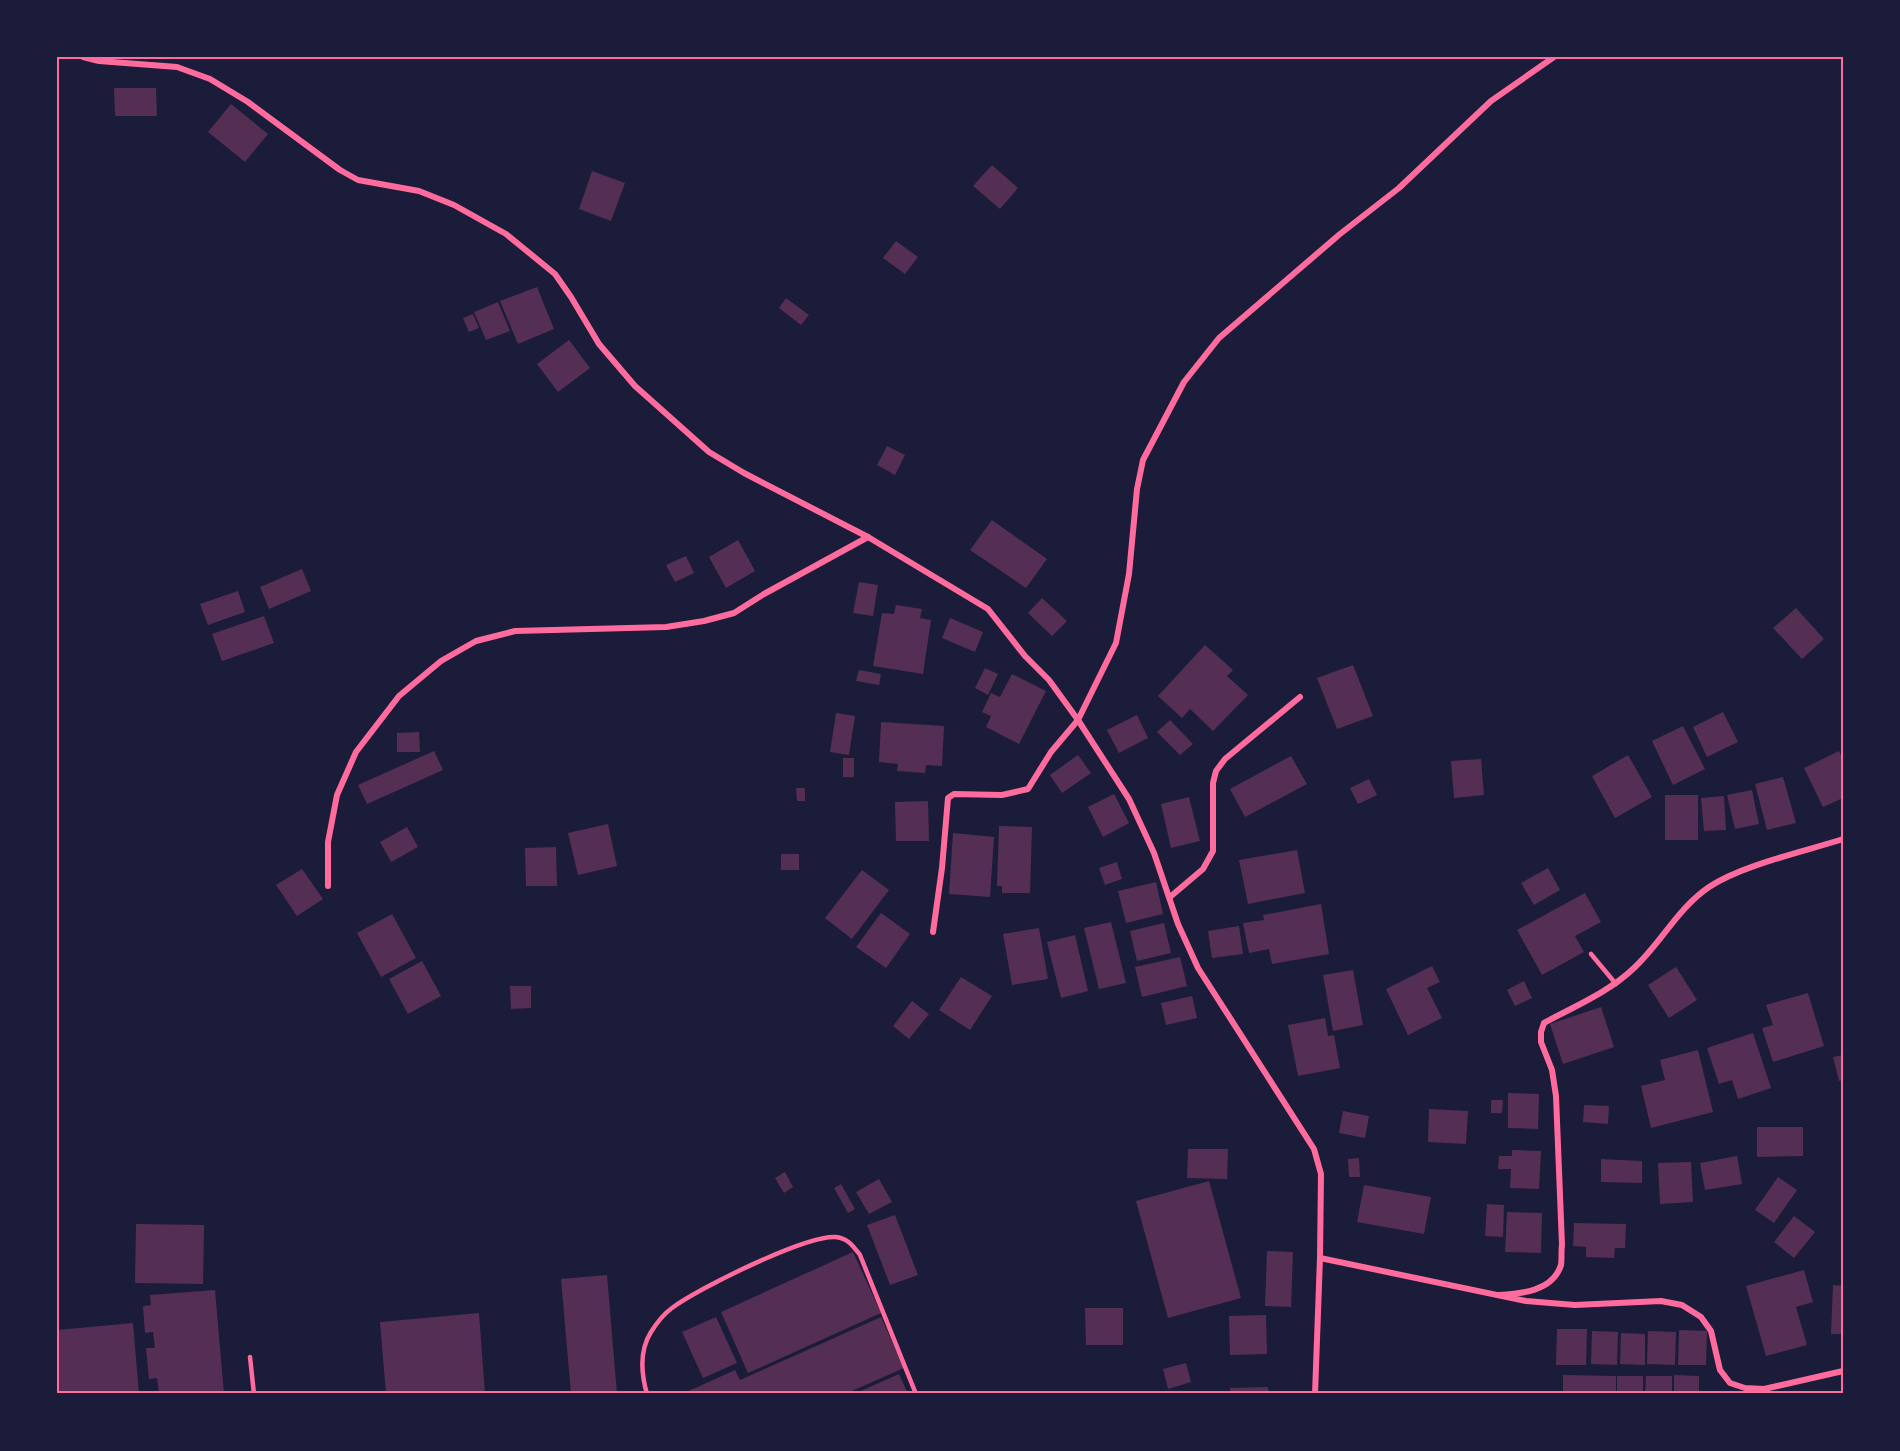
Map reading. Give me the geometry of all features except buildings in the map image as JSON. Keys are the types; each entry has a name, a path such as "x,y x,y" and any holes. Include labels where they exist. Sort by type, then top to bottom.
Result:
{"street":[{"path":"82,57 99,61 177,67 210,79 248,102 340,170 358,180 419,191 454,205 506,234 555,274 599,344 634,386 709,452 868,537 988,609 1025,656 1049,680 1129,799 1154,853 1178,924 1198,968 1314,1149 1321,1173 1315,1394"},
{"path":"933,932 942,868 948,798 954,794 1002,795 1028,789 1051,752 1078,720 1116,643 1130,574 1137,489 1143,460 1184,382 1228,330 1340,234 1399,188 1491,101 1554,57"},
{"path":"328,886 328,842 337,795 356,752 399,696 441,661 476,641 515,632 666,627 734,613 868,537"},
{"path":"1170,897 1203,869 1213,851 1213,783 1216,771 1225,759 1300,697"},
{"path":"1499,1295 1522,1294 1538,1289 1552,1280 1560,1266 1562,1245 1556,1095 1552,1070 1541,1042 1544,1023 1616,984 1651,951 1676,916 1691,900 1711,886 1738,872 1843,839"},
{"path":"1320,1258 1551,1304 1661,1302 1682,1305 1701,1317 1711,1331 1720,1370 1730,1383 1745,1388 1764,1389 1843,1371"}],"lane":[{"path":"1591,954 1616,984"},
{"path":"647,1394 642,1379 642,1354 651,1332 671,1308 724,1277 816,1240 835,1237 848,1240 860,1255 916,1394"},
{"path":"250,1357 254,1394"}]}
